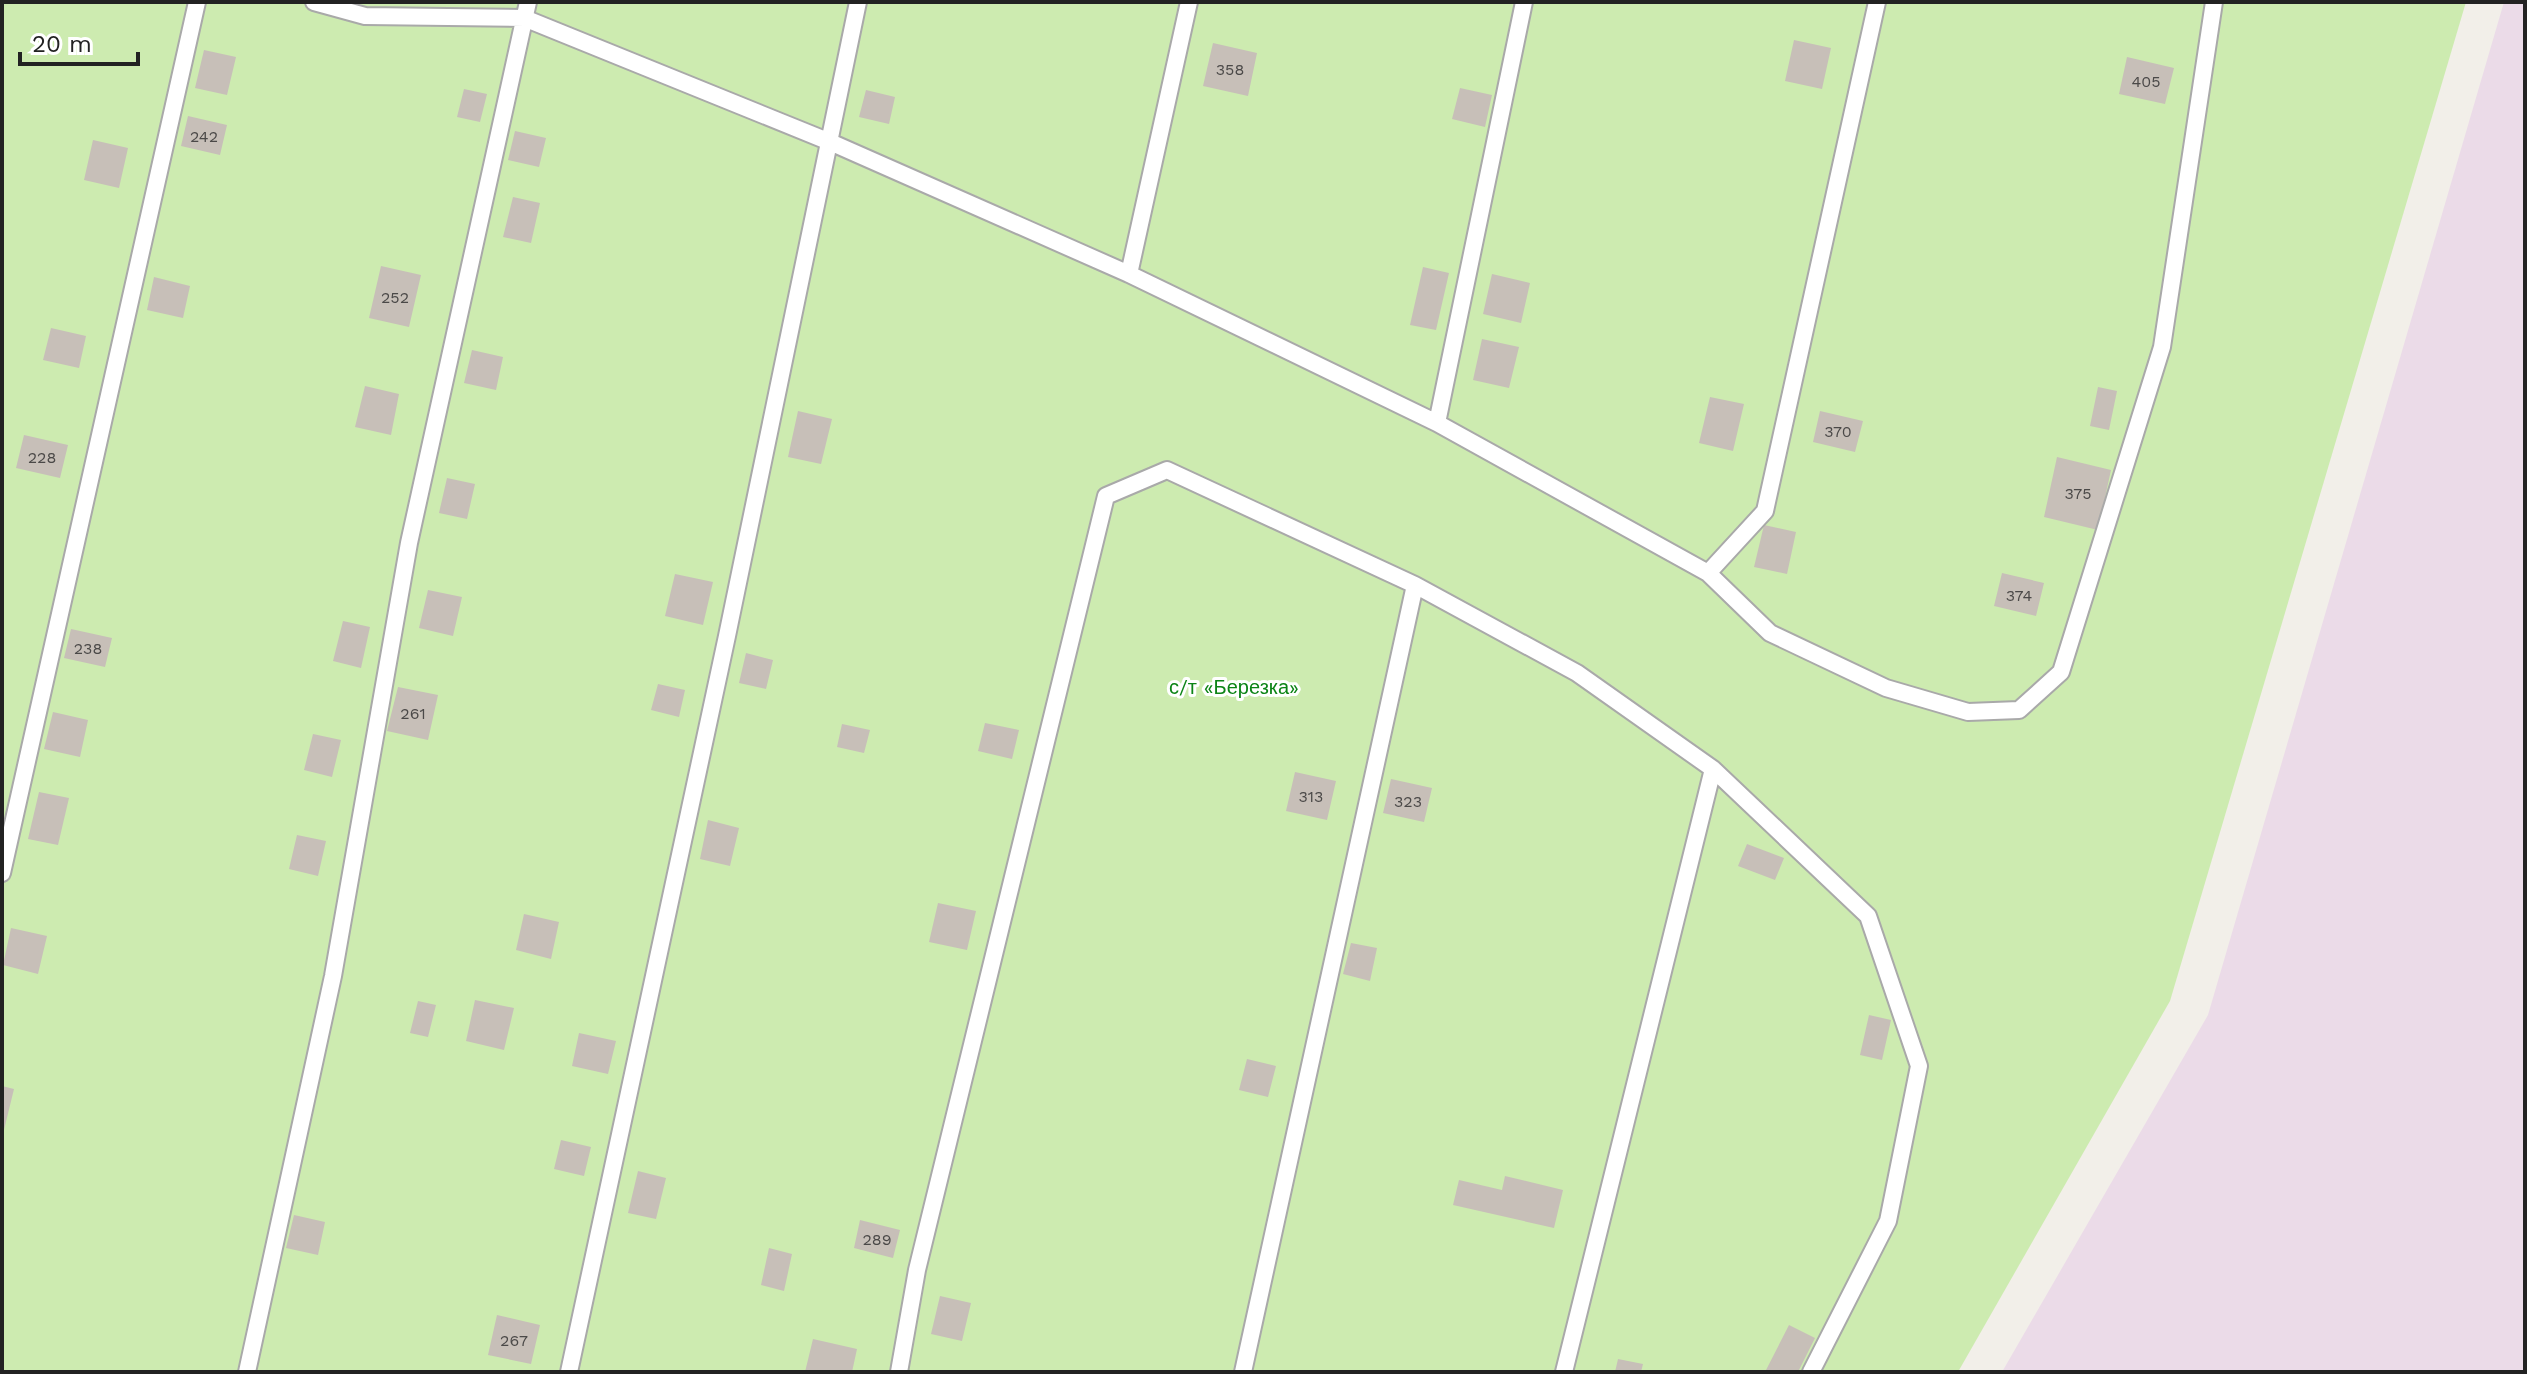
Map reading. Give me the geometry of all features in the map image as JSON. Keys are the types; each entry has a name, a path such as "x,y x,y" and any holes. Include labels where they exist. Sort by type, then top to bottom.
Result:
{"lane":[{"path":"2,873 197,2"},
{"path":"314,2 365,16 526,10 1129,274 1437,423 1708,573 1770,633 1886,688 1968,712 2019,710 2061,672 2162,347 2214,2"},
{"path":"569,1372 858,2"},
{"path":"1129,274 1189,2"},
{"path":"1437,423 1524,2"},
{"path":"1708,573 1765,511 1877,2"},
{"path":"247,1372 333,976 409,543 526,10"},
{"path":"899,1372 917,1270 1106,496 1167,470 1415,585 1577,673 1713,769 1868,916 1919,1066 1888,1221 1811,1372"},
{"path":"1243,1372 1415,585"},
{"path":"1564,1372 1713,769"}],"shaded area":[{"path":"2504,2 2525,2 2525,1372 2002,1372 2208,1015"}],"green space":[{"name":"с/т «Березка»","path":"2,2 2466,2 2170,1001 1958,1372 2,1372"}],"building":[{"path":"1794,40 1831,48 1822,89 1785,81"},
{"path":"1213,43 1257,53 1248,96 1203,86"},
{"path":"204,50 236,57 227,95 195,88"},
{"path":"2127,57 2174,68 2165,104 2119,94"},
{"path":"1460,88 1492,95 1485,127 1452,119"},
{"path":"464,89 487,94 480,122 457,117"},
{"path":"866,90 895,97 889,124 859,117"},
{"path":"188,116 227,125 220,155 181,146"},
{"path":"515,131 546,138 539,167 508,160"},
{"path":"93,140 128,148 119,188 84,180"},
{"path":"513,197 540,203 531,243 503,237"},
{"path":"381,266 421,275 409,327 369,318"},
{"path":"1423,267 1449,273 1436,330 1410,325"},
{"path":"1492,274 1530,283 1521,323 1483,314"},
{"path":"154,277 190,286 183,318 147,310"},
{"path":"51,328 86,336 79,368 43,360"},
{"path":"1482,339 1519,347 1509,388 1473,380"},
{"path":"472,350 503,357 496,390 464,383"},
{"path":"365,386 399,394 391,435 355,427"},
{"path":"2098,387 2117,391 2109,430 2090,426"},
{"path":"1710,397 1744,404 1733,451 1699,443"},
{"path":"798,411 832,419 821,464 788,457"},
{"path":"1820,411 1863,421 1855,452 1813,442"},
{"path":"24,435 68,445 60,478 16,468"},
{"path":"2057,457 2111,470 2098,530 2044,517"},
{"path":"447,478 475,484 467,519 439,513"},
{"path":"1764,525 1796,532 1787,574 1754,567"},
{"path":"2002,573 2044,583 2036,616 1994,606"},
{"path":"675,574 713,582 703,625 665,616"},
{"path":"428,590 462,597 453,636 419,628"},
{"path":"343,621 370,627 361,668 333,661"},
{"path":"71,629 112,638 105,667 64,658"},
{"path":"746,653 773,660 766,689 739,683"},
{"path":"658,684 685,690 679,717 651,710"},
{"path":"398,687 438,695 428,740 387,731"},
{"path":"53,712 88,720 80,757 44,749"},
{"path":"985,723 1019,730 1012,759 978,751"},
{"path":"842,724 870,730 864,753 837,747"},
{"path":"313,734 341,740 332,777 304,770"},
{"path":"1295,772 1336,781 1327,820 1286,811"},
{"path":"1391,779 1432,788 1424,822 1383,813"},
{"path":"39,792 69,798 58,845 28,839"},
{"path":"708,820 739,828 730,866 700,859"},
{"path":"297,835 326,841 318,876 289,869"},
{"path":"1747,844 1784,858 1775,880 1738,866"},
{"path":"938,903 976,911 967,950 929,942"},
{"path":"524,914 559,922 551,959 516,950"},
{"path":"11,928 47,936 38,974 3,965"},
{"path":"1351,943 1377,948 1370,981 1343,974"},
{"path":"475,1000 514,1008 504,1050 466,1041"},
{"path":"418,1001 436,1005 428,1037 410,1033"},
{"path":"1869,1015 1891,1020 1882,1060 1860,1055"},
{"path":"579,1033 616,1041 608,1074 572,1066"},
{"path":"1247,1059 1276,1066 1268,1097 1239,1090"},
{"path":"2,1086 14,1089 3,1134 2,1134"},
{"path":"561,1140 591,1147 584,1176 554,1169"},
{"path":"638,1171 666,1178 656,1219 628,1213"},
{"path":"1505,1176 1563,1190 1554,1228 1453,1205 1459,1180 1502,1190"},
{"path":"294,1215 325,1222 318,1255 286,1248"},
{"path":"860,1220 900,1230 893,1258 854,1248"},
{"path":"769,1248 792,1254 784,1291 761,1285"},
{"path":"940,1296 971,1303 962,1341 931,1334"},
{"path":"497,1315 540,1325 531,1364 488,1355"},
{"path":"1789,1325 1815,1338 1798,1372 1765,1372"},
{"path":"813,1339 857,1349 852,1372 805,1372"},
{"path":"1618,1359 1643,1364 1641,1372 1615,1372"}]}
